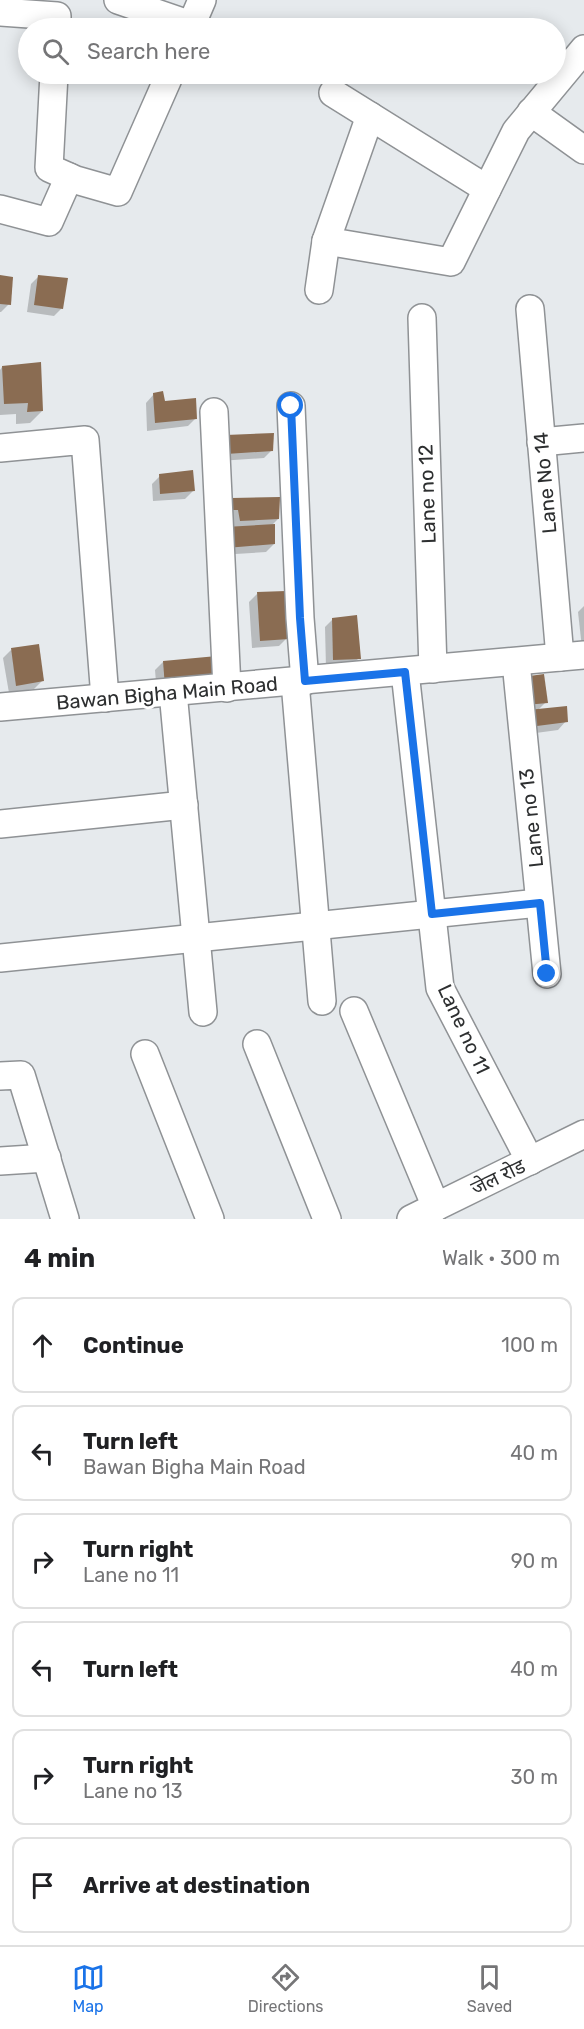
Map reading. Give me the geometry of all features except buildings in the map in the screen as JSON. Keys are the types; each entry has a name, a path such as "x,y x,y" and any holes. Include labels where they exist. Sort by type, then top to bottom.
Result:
{"street":[{"path":"118,0 167,18"},
{"path":"195,18 202,0"},
{"path":"0,12 57,16 57,18"},
{"path":"566,70 584,49"},
{"path":"53,84 49,168 69,177 118,192 166,84"},
{"path":"326,241 452,262 516,131 555,84"},
{"path":"333,93 487,189"},
{"path":"531,112 584,150"},
{"path":"319,290 326,241 370,116"},
{"path":"0,209 49,222 69,177"},
{"name":"Lane No 14","path":"530,309 541,442 572,656"},
{"name":"Lane no 12","path":"422,318 433,669"},
{"path":"291,406 300,618 300,681 322,1001"},
{"path":"214,412 227,688"},
{"path":"541,442 584,438"},
{"path":"0,448 85,440 105,698"},
{"name":"Bawan Bigha Main Road","path":"0,707 572,656"},
{"name":"Lane no 13","path":"516,662 547,974"},
{"name":"Lane no 11","path":"405,672 440,988 530,1161"},
{"path":"173,692 203,1012"},
{"path":"0,824 184,805"},
{"path":"0,957 540,903"},
{"path":"354,1011 436,1207"},
{"path":"257,1044 327,1219"},
{"path":"145,1054 210,1219"},
{"path":"0,1076 21,1075 65,1219"},
{"name":"जेल रोड","path":"411,1219 584,1134"},
{"path":"0,1161 47,1158"}],"route":[{"path":"291,406 305,681 405,672 432,914 540,903 547,974"}]}
